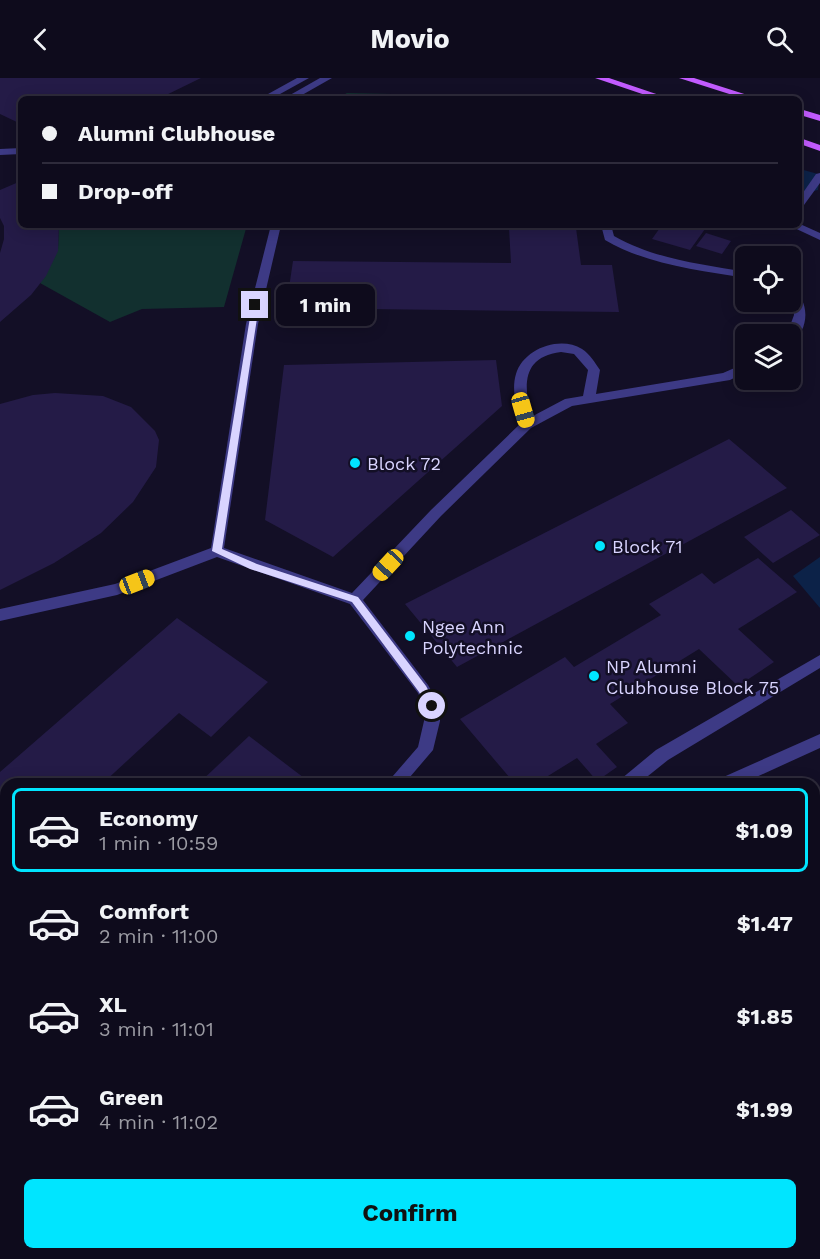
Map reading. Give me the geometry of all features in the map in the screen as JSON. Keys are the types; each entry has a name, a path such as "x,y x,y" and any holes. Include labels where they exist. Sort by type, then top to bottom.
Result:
{"main road":[{"path":"600,78 657,96"},
{"path":"684,78 745,96"},
{"path":"802,113 820,118"},
{"path":"802,142 820,147"}],"lane":[{"path":"270,96 304,78"},
{"path":"294,96 327,78"},
{"path":"0,152 18,151"},
{"path":"802,200 820,176"},
{"path":"217,551 252,324 275,228"},
{"path":"607,228 609,238 621,246 644,254 735,273"},
{"path":"800,228 820,237"},
{"path":"527,425 519,396 523,370 531,357 551,350 573,350 586,359 594,370 589,399"},
{"path":"355,600 436,513 527,425 570,402 726,377 735,372"},
{"path":"0,615 117,589 217,551 355,600 423,689 432,706 432,722 425,750 399,778"},
{"path":"634,778 662,755 820,661"},
{"path":"738,778 820,741"}],"green space":[{"path":"347,93 480,96 342,96"},
{"path":"59,228 246,228 224,307 142,309 110,322 40,283 58,249"}],"water":[{"path":"820,557 820,608 793,576"}],"building":[{"path":"0,78 201,78 164,96 18,96 18,123 0,114"},
{"path":"18,182 18,228 59,228 58,251 46,276 31,295 0,322 0,253 4,239 4,226 0,218 0,190"},
{"path":"509,228 576,228 581,265 612,265 619,312 286,308 293,261 511,263"},
{"path":"660,228 705,229 690,250 652,239"},
{"path":"706,233 731,241 722,254 696,246"},
{"name":"Block 72","path":"496,360 502,406 333,557 265,520 284,365"},
{"path":"55,393 103,396 131,407 155,431 159,440 156,467 133,502 101,533 54,563 0,590 0,404 33,395"},
{"name":"Block 71","path":"729,439 787,488 457,667 405,604"},
{"path":"791,510 820,535 773,563 744,537"},
{"name":"NP Alumni Clubhouse Block 75","path":"758,558 797,592 738,629 774,662 738,686 699,649 610,704 628,723 596,744 617,767 601,778 594,778 577,758 545,778 510,778 460,719 565,657 574,667 661,615 649,604 702,573 714,584"},
{"path":"177,618 268,682 211,737 179,713 109,778 0,778 0,772"},
{"path":"249,736 304,778 204,778"}],"place":[{"name":"Block 72","path":"355,463"},
{"name":"Block 71","path":"600,546"},
{"name":"Ngee Ann Polytechnic","path":"410,636"},
{"name":"NP Alumni Clubhouse Block 75","path":"594,676"}],"route":[{"path":"255,305 217,551 355,600 423,689 432,706"}]}
